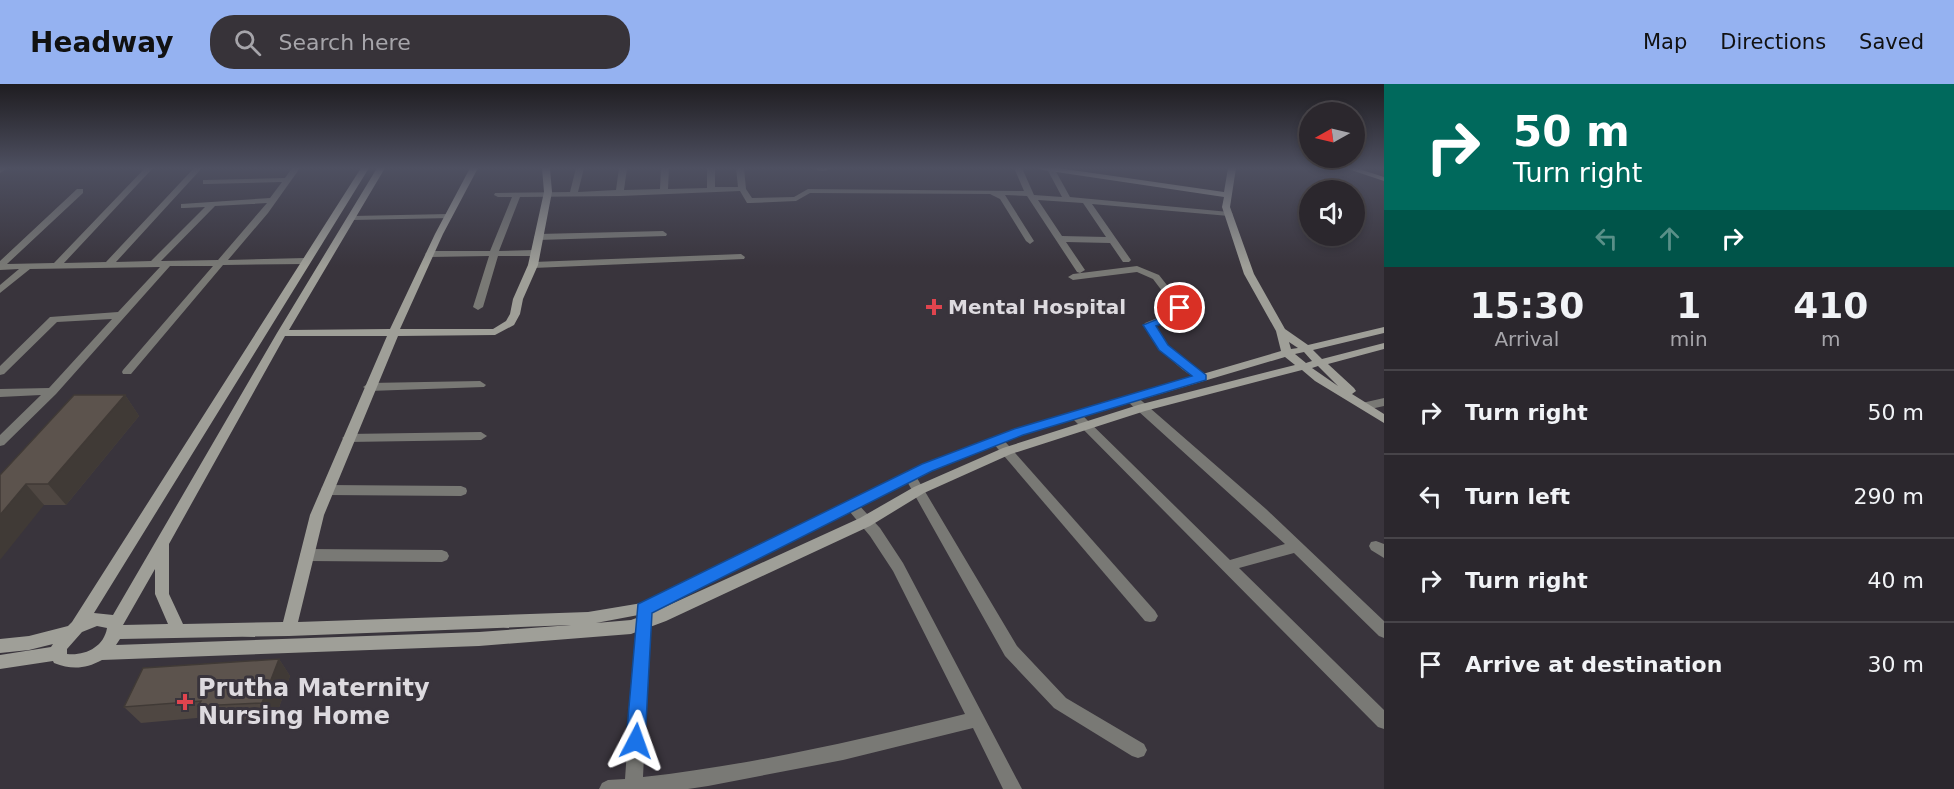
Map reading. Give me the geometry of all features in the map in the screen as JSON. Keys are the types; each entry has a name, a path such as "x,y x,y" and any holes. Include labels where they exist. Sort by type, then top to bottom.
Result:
{"street":[{"path":"0,266 69,201"},
{"path":"56,266 118,201"},
{"path":"108,265 167,201"},
{"path":"184,206 255,201"},
{"path":"127,372 272,201"},
{"path":"343,201 73,630 59,647 60,658 72,663 99,653 479,639 631,627 644,616 910,476 997,440 1080,420 1136,403 1384,346"},
{"path":"99,653 112,639 115,629 162,542 282,333 362,201"},
{"path":"289,629 317,515 369,387 429,254 456,201"},
{"path":"478,307 494,253 515,201"},
{"path":"282,333 495,332 510,323 515,314 518,299 533,265 547,201"},
{"path":"1005,201 1030,241"},
{"path":"1034,201 1059,239 1076,274 1137,269 1156,277 1180,308 1180,313 1153,322 1149,325 1152,332 1163,347 1201,377"},
{"path":"1086,201 1229,214"},
{"path":"1086,201 1126,260"},
{"path":"1227,201 1226,207 1249,274 1281,331 1287,353 1300,366 1384,419"},
{"path":"153,264 214,203"},
{"path":"352,218 448,216"},
{"path":"538,237 663,234"},
{"path":"1059,239 1112,240"},
{"path":"429,254 535,253"},
{"path":"533,265 741,257"},
{"path":"0,266 306,261"},
{"path":"0,442 52,391 167,264"},
{"path":"0,290 28,266"},
{"path":"0,372 54,319 121,315"},
{"path":"1136,403 1201,377 1305,348 1384,330"},
{"path":"1281,331 1305,348 1366,406"},
{"path":"369,387 480,385"},
{"path":"0,393 52,391"},
{"path":"1366,406 1384,402"},
{"path":"1136,403 1384,631"},
{"path":"0,646 29,643 73,630 86,622 104,619 115,629 177,631 644,616 865,522 919,490 1080,420"},
{"path":"1080,420 1384,721"},
{"path":"348,438 481,436"},
{"path":"997,440 1150,616"},
{"path":"910,476 1011,651 1060,703 1138,750"},
{"path":"327,490 461,491"},
{"path":"852,506 898,567 1013,789"},
{"path":"162,542 162,594 177,631"},
{"path":"1228,566 1295,547"},
{"path":"308,555 442,556"},
{"path":"633,789 644,616"},
{"path":"0,662 58,653"},
{"path":"608,789 633,789 847,752 976,719"}],"building":[{"path":"74,395 125,395 48,484 26,484 0,515 0,475"},
{"path":"279,659 262,703 198,706 201,701 124,707 143,668"}],"place":[{"name":"Mental Hospital","path":"934,307"},
{"name":"Prutha Maternity Nursing Home","path":"185,702"}],"route":[{"path":"636,741 644,609 860,503 927,467 1018,432 1201,377 1163,347 1149,325 1178,315 1180,308"}]}
